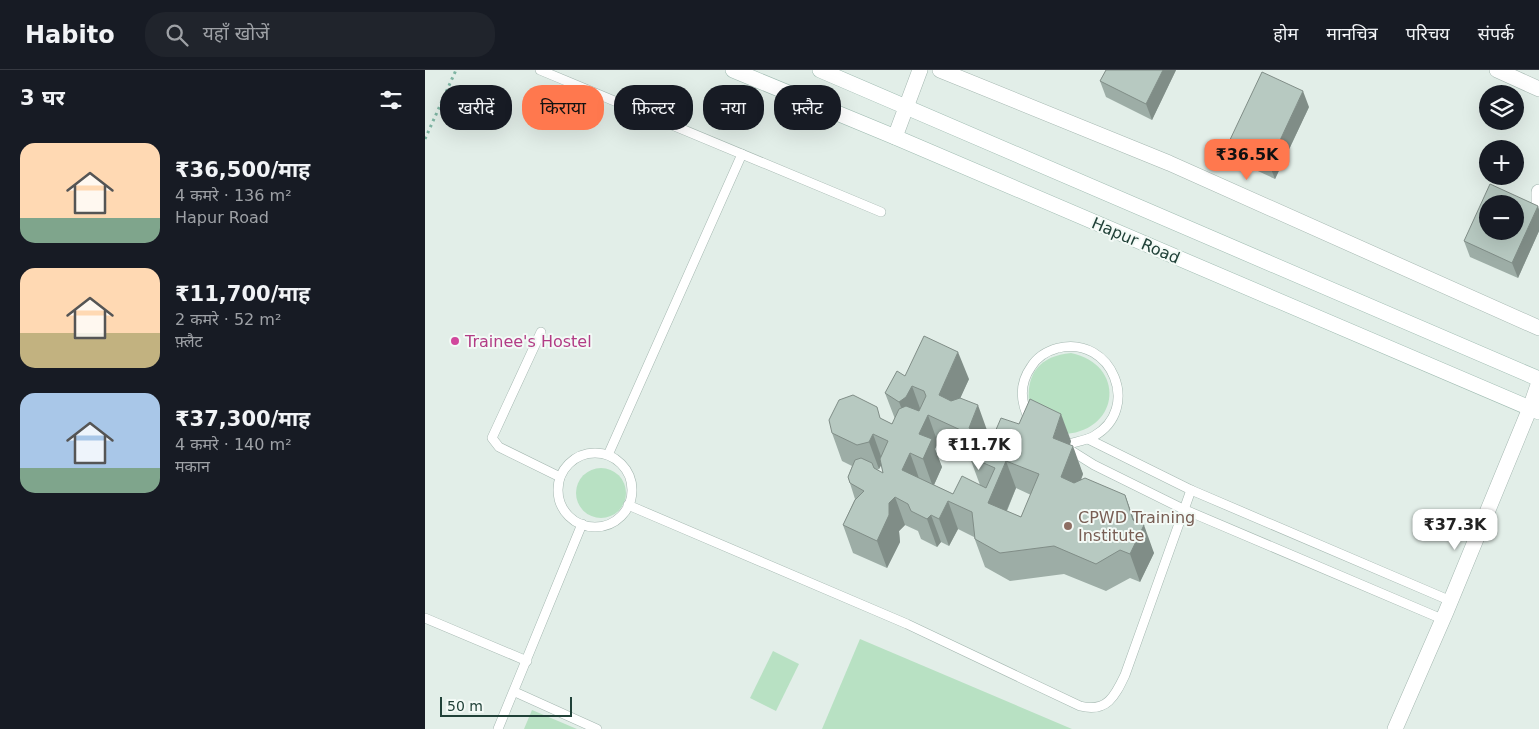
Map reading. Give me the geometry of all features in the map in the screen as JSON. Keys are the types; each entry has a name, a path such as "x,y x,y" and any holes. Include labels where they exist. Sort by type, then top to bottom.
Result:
{"main road":[{"name":"Hapur Road","path":"733,70 895,136 1535,410"},
{"name":"Hapur Road","path":"820,70 1539,380"},
{"path":"895,136 920,70"},
{"path":"941,70 1169,163 1539,328"},
{"path":"1497,70 1539,89"},
{"path":"1539,192 1539,204"},
{"path":"1395,729 1535,410 1539,380"}],"lane":[{"path":"540,70 881,212"},
{"path":"608,455 742,154"},
{"path":"541,332 491,438 499,447 560,477"},
{"path":"1038,430 1024,410 1022,398 1026,374 1032,364 1052,350 1064,347 1088,350 1103,360 1114,374 1118,398 1116,410 1102,430 1071,447 1084,460 1183,508 1443,620"},
{"path":"1088,439 1191,490 1451,601"},
{"path":"597,453 608,455 618,461 626,470 631,480 632,491 628,506 615,520 605,525 582,524 564,510 559,500 558,488 560,477 570,463 585,454 597,453"},
{"path":"628,506 907,624 1086,708 1103,705 1111,700 1125,675 1191,490"},
{"path":"498,729 515,692 582,524"},
{"path":"425,618 527,661"},
{"path":"515,692 597,729"}],"path":[{"path":"425,139 457,70"}],"green space":[{"path":"1071,353 1089,359 1101,370 1108,382 1109,396 1106,409 1098,421 1084,430 1066,434 1029,403 1029,392 1033,375 1043,362"},
{"path":"596,468 606,468 619,475 626,488 626,498 619,511 606,518 596,518 587,514 580,507 576,498 576,488 580,479 587,472"},
{"path":"860,639 1072,729 822,729"},
{"path":"773,651 799,664 776,711 750,698"},
{"path":"532,710 577,729 524,729"}],"building":[{"path":"1106,70 1163,70 1146,104 1100,81"},
{"path":"1262,72 1303,91 1269,164 1228,144"},
{"path":"1490,185 1514,195 1485,195"},
{"path":"1524,200 1538,206 1524,237"},
{"path":"1479,208 1479,240 1522,240 1512,263 1464,241"},
{"path":"924,336 958,352 939,395 951,401 960,398 978,405 969,428 992,439 1001,418 1019,424 1030,399 1061,414 1053,438 1073,446 1061,477 1074,483 1085,478 1125,495 1133,520 1144,525 1130,554 1120,550 1096,564 1054,546 1000,553 975,539 972,512 948,501 939,519 931,515 927,519 911,511 908,504 895,497 889,503 889,515 877,541 843,525 855,500 864,491 850,483 848,477 855,460 861,458 872,463 874,468 883,473 880,459 888,441 873,434 869,442 857,445 832,433 829,420 839,400 853,395 877,407 880,418 892,424 899,409 906,406 919,411 926,396 924,391 912,386 906,397 899,402 885,393 897,371 905,376","holes":["928,415 978,438 970,457 995,468 986,488 962,476 953,494 902,470 910,453 923,459 932,439 919,434","1006,461 1039,474 1021,517 988,503"]}],"place":[{"name":"Trainee's Hostel","path":"455,341"},
{"name":"CPWD Training Institute","path":"1068,526"}]}
